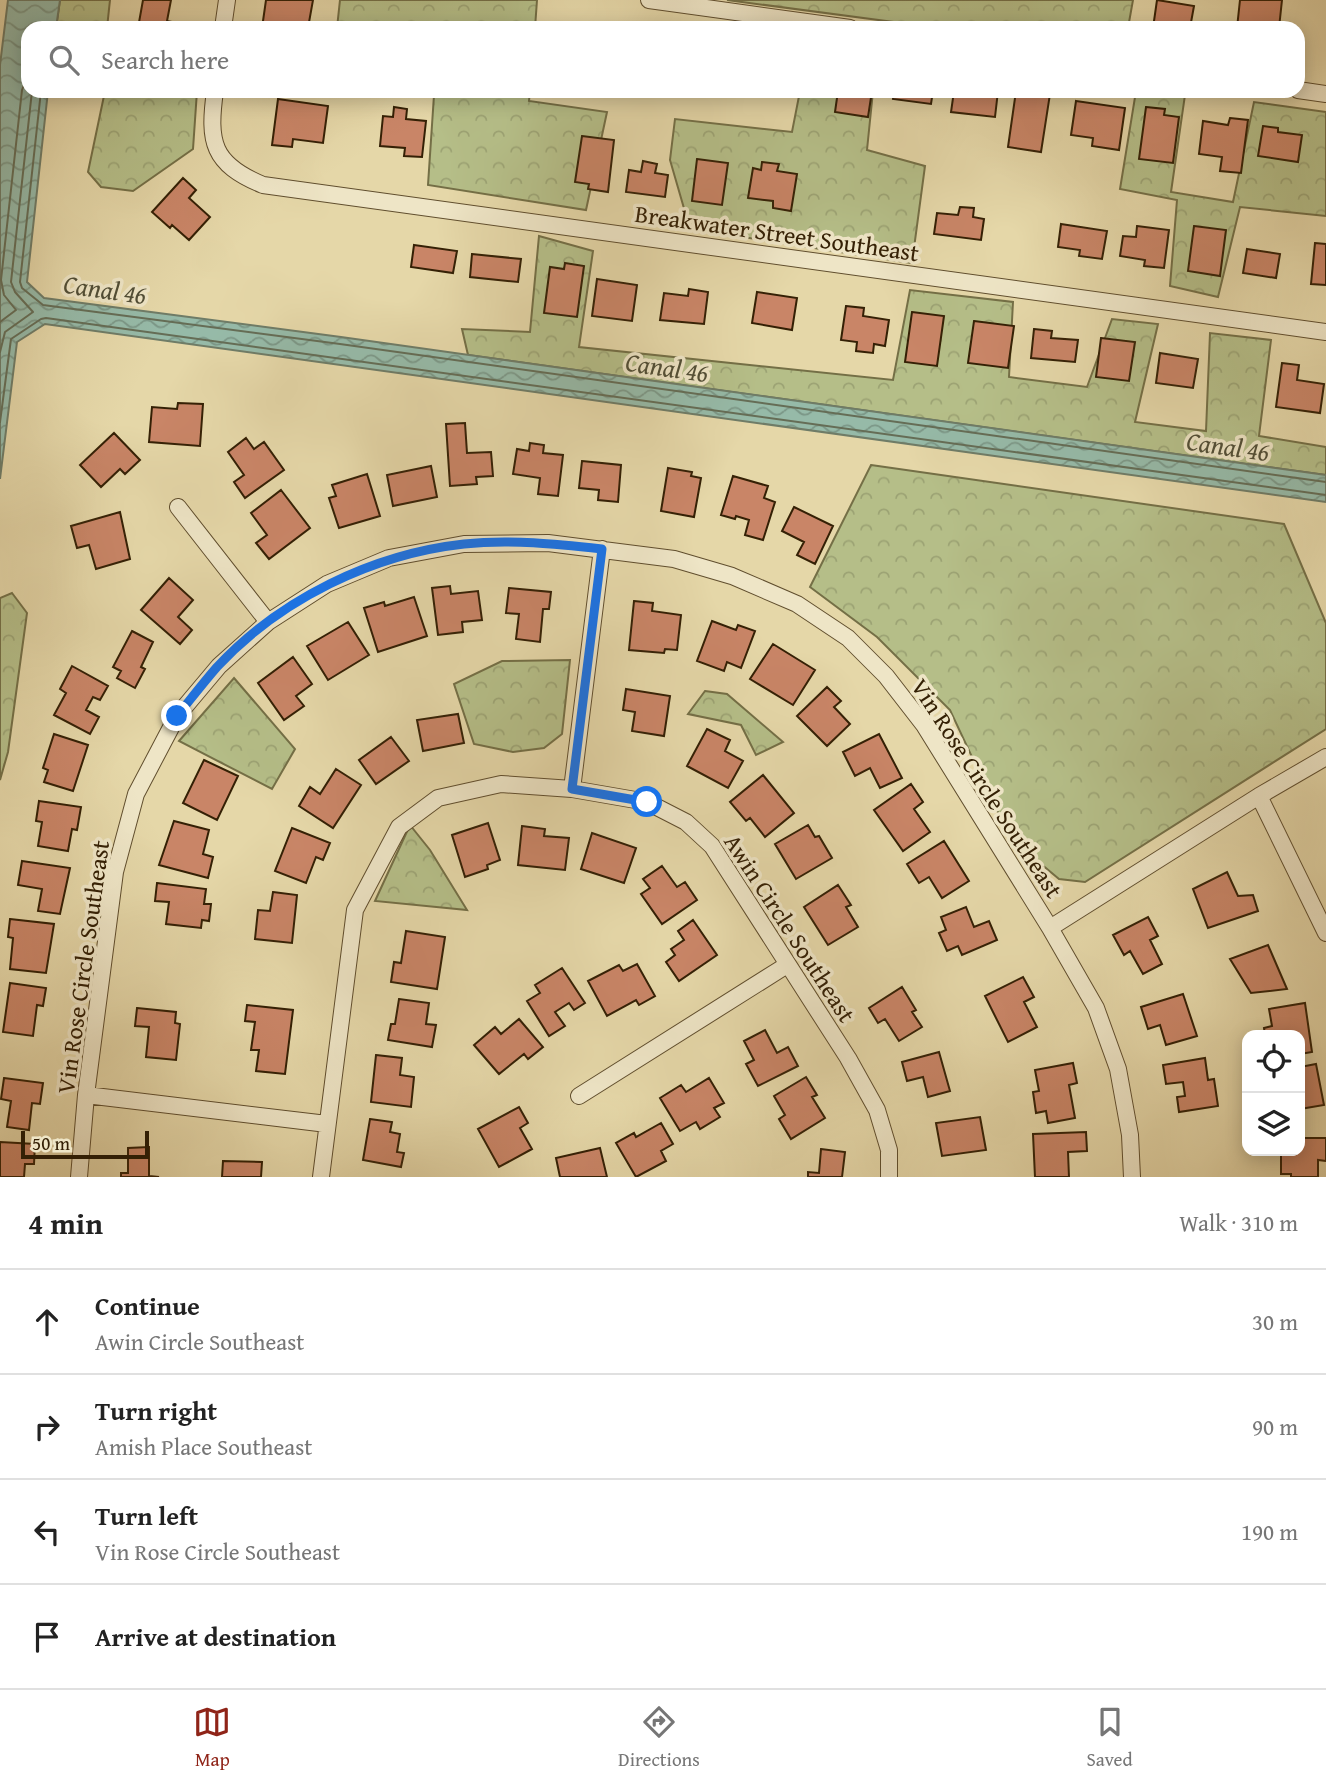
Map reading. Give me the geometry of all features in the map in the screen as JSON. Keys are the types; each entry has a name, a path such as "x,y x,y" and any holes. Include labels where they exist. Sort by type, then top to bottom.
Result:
{"street":[{"path":"224,21 227,0"},
{"path":"649,0 800,21"},
{"path":"1305,91 1326,94"},
{"name":"Breakwater Street Southeast","path":"214,98 211,117 215,147 227,164 242,176 263,185 1326,332"},
{"path":"178,507 268,622"},
{"name":"Vin Rose Circle Southeast","path":"79,1177 86,1095 115,872 136,794 177,716 219,666 268,622 327,584 389,558 464,544 548,542 674,559 732,576 797,604 848,638 886,676 925,725 1097,1008 1118,1069 1130,1135 1132,1177"},
{"path":"572,789 602,549"},
{"path":"1050,928 1259,796 1326,757"},
{"name":"Awin Circle Southeast","path":"321,1177 355,910 399,827 438,798 501,784 572,789 647,802 685,822 712,846 848,1058 877,1110 889,1150 888,1177"},
{"path":"1259,796 1326,933"},
{"path":"579,1096 787,965"},
{"path":"86,1095 327,1124"}],"green space":[{"path":"60,0 110,0 108,21 57,21"},
{"path":"340,0 537,0 536,21 338,21"},
{"path":"727,0 1133,0 1129,21 886,21"},
{"path":"104,98 197,98 193,149 133,191 101,187 88,172"},
{"path":"434,98 529,98 529,101 607,112 586,210 428,185"},
{"path":"799,98 872,98 867,150 925,166 912,263 690,229 670,160 675,119 792,132"},
{"path":"1135,98 1185,98 1171,192 1233,202 1254,102 1326,112 1326,216 1240,207 1218,297 1170,286 1177,200 1120,189"},
{"path":"539,236 593,251 579,347 893,380 910,290 1013,302 1009,377 1087,387 1112,319 1158,324 1135,422 1206,431 1210,333 1271,340 1259,436 1326,447 1326,475 468,355 462,329 530,332"},
{"path":"871,465 1284,524 1326,623 1326,729 1085,882 1059,879 1010,838 950,710 877,637 810,587"},
{"path":"12,593 27,613 8,752 0,780 0,598"},
{"path":"570,660 562,734 544,748 513,752 474,744 454,684 502,661"},
{"path":"234,678 295,749 272,789 179,741"},
{"path":"705,691 727,694 783,742 756,755 741,725 688,714"},
{"path":"410,825 430,850 467,910 375,901"}],"water":[{"path":"8,0 60,0 57,21 21,21 21,98 47,98 27,282 44,298 1326,475 1326,502 45,324 17,342 0,479 0,65"}],"building":[{"path":"143,0 171,0 167,21 139,21"},
{"path":"266,0 313,0 309,21 263,21"},
{"path":"1157,0 1194,6 1191,21 1154,21"},
{"path":"1240,0 1282,0 1280,21 1238,21"},
{"path":"837,98 871,98 868,117 835,112"},
{"path":"893,98 932,98 931,104"},
{"path":"953,98 997,98 995,117 951,112"},
{"path":"1015,98 1049,98 1041,152 1008,147"},
{"path":"278,99 328,106 323,143 293,139 292,147 272,145"},
{"path":"1076,101 1125,108 1119,150 1092,146 1093,138 1071,135"},
{"path":"394,107 407,109 406,119 426,121 422,157 404,156 405,148 380,146 383,116 393,117"},
{"path":"1146,107 1165,109 1164,115 1179,117 1173,163 1139,159"},
{"path":"1230,118 1248,120 1241,173 1220,171 1222,157 1199,154 1203,121 1228,125"},
{"path":"1263,126 1278,128 1278,132 1302,135 1298,162 1258,156"},
{"path":"582,136 614,140 608,192 588,189 589,184 575,182"},
{"path":"697,159 728,163 722,205 692,201"},
{"path":"643,161 657,164 655,173 668,175 665,197 626,192 629,170 641,172"},
{"path":"762,162 779,164 777,171 797,174 791,211 773,208 773,201 748,198 753,168 761,170"},
{"path":"183,178 196,190 189,198 210,217 189,240 152,212"},
{"path":"960,207 974,208 973,217 984,219 981,240 934,234 937,213 958,215"},
{"path":"1061,224 1107,231 1102,259 1079,256 1080,250 1058,247"},
{"path":"1137,226 1169,230 1164,268 1144,266 1145,260 1120,256 1123,236 1136,237"},
{"path":"1194,226 1226,230 1220,276 1188,271"},
{"path":"1315,243 1326,244 1326,285 1311,284"},
{"path":"414,245 457,251 453,273 411,267"},
{"path":"1247,249 1280,254 1276,278 1243,273"},
{"path":"472,254 521,259 518,282 470,277"},
{"path":"565,263 584,266 577,317 544,313 550,267 564,269"},
{"path":"597,279 637,285 632,321 592,316"},
{"path":"689,289 708,292 704,324 660,320 664,293 688,296"},
{"path":"757,292 797,298 792,330 752,323"},
{"path":"846,306 864,308 863,316 889,320 885,346 874,344 873,353 856,351 857,342 841,340"},
{"path":"912,312 944,316 937,366 905,362"},
{"path":"974,321 1014,326 1008,368 968,363"},
{"path":"1034,329 1052,331 1051,338 1078,340 1075,362 1031,358"},
{"path":"1101,338 1135,342 1129,381 1096,377"},
{"path":"1160,353 1198,359 1193,388 1156,383"},
{"path":"1282,363 1299,365 1297,380 1324,384 1320,413 1276,407"},
{"path":"178,403 203,404 200,446 149,442 152,407 177,409"},
{"path":"465,423 467,453 491,452 493,476 476,477 477,484 450,486 446,424"},
{"path":"114,433 140,460 125,474 120,469 101,487 80,465"},
{"path":"246,438 254,449 264,442 284,470 245,498 234,482 244,475 228,452"},
{"path":"530,443 544,445 543,453 563,455 558,496 538,494 540,478 513,474 517,449 529,451"},
{"path":"582,461 621,465 618,502 598,500 599,490 579,488"},
{"path":"431,466 437,497 393,506 387,475"},
{"path":"668,468 692,472 691,476 701,478 694,517 661,511"},
{"path":"367,474 380,516 339,528 329,498 336,496 332,485"},
{"path":"733,476 768,486 764,498 775,502 763,540 745,535 749,520 721,515"},
{"path":"281,490 310,528 269,559 256,543 267,535 251,513"},
{"path":"794,507 833,526 815,564 797,555 804,542 782,531"},
{"path":"120,512 130,559 96,569 89,545 77,548 71,526"},
{"path":"169,578 193,600 178,617 192,630 180,644 141,610"},
{"path":"450,586 451,594 478,591 482,620 462,622 463,632 438,635 432,588"},
{"path":"509,588 551,592 549,609 543,609 540,642 516,639 519,614 506,613"},
{"path":"414,597 427,636 378,652 364,608 384,602 385,606"},
{"path":"634,601 653,603 652,611 681,615 677,650 665,649 664,653 629,650"},
{"path":"712,621 736,630 738,625 755,631 741,668 727,662 724,671 697,661"},
{"path":"348,622 369,655 328,680 307,646"},
{"path":"132,631 153,642 141,667 145,669 135,688 117,678 121,671 113,667"},
{"path":"773,644 815,670 793,705 750,679"},
{"path":"293,657 312,684 296,696 304,706 284,720 258,683"},
{"path":"72,666 108,686 100,700 93,697 86,710 99,717 90,734 54,715 66,693 60,689"},
{"path":"827,687 841,701 834,707 850,724 827,746 797,716"},
{"path":"626,689 670,696 664,736 632,731 635,712 623,710"},
{"path":"458,714 464,743 423,751 417,720"},
{"path":"707,729 730,740 725,751 743,761 728,788 687,766"},
{"path":"54,734 88,745 73,791 44,782 48,770 43,768"},
{"path":"879,734 902,778 880,788 870,768 855,776 843,752"},
{"path":"391,737 409,761 376,784 359,760"},
{"path":"204,760 238,776 217,820 183,803"},
{"path":"336,769 361,785 333,828 299,806 310,787 320,794"},
{"path":"763,775 794,813 765,837 750,818 746,821 730,802"},
{"path":"911,784 923,802 914,809 930,832 903,851 874,810"},
{"path":"39,801 81,807 77,830 72,829 68,851 38,846 42,822 36,821"},
{"path":"174,821 209,830 203,854 213,857 208,878 159,865"},
{"path":"488,823 500,860 487,865 488,869 465,877 452,835"},
{"path":"808,825 815,837 819,836 832,858 796,879 775,844"},
{"path":"522,826 545,829 544,836 569,838 565,870 518,865"},
{"path":"292,828 330,843 323,860 316,857 306,883 275,871"},
{"path":"592,833 636,848 624,883 581,869"},
{"path":"944,841 969,881 942,898 929,877 919,883 907,864"},
{"path":"22,861 70,868 60,914 38,911 42,889 18,885"},
{"path":"662,866 677,887 685,882 697,900 662,924 641,894 650,888 643,879"},
{"path":"1227,872 1238,896 1253,895 1258,911 1208,928 1193,889"},
{"path":"157,883 206,889 204,904 211,904 209,921 202,920 201,928 166,924 169,902 155,901"},
{"path":"838,885 851,905 846,907 858,927 828,945 804,907"},
{"path":"273,892 297,895 292,943 255,939 258,910 270,911"},
{"path":"966,907 974,927 989,921 997,940 962,955 958,946 947,951 939,933 946,930 941,917"},
{"path":"1148,917 1158,936 1150,940 1162,964 1143,974 1130,951 1124,955 1113,935"},
{"path":"10,919 54,924 46,973 10,969 13,938 8,937"},
{"path":"693,920 717,955 679,981 666,962 675,955 671,949 684,940 678,931"},
{"path":"406,931 445,937 437,989 391,982 394,962 401,963"},
{"path":"1268,945 1287,989 1251,993 1230,959"},
{"path":"637,964 655,996 639,1005 636,1000 607,1016 588,981 619,965 623,971"},
{"path":"562,968 585,1003 574,1010 569,1003 555,1012 565,1026 549,1036 527,1001 540,993 535,985"},
{"path":"1023,977 1034,997 1024,1002 1037,1027 1008,1042 985,996"},
{"path":"10,983 46,988 43,1006 37,1005 33,1036 3,1032"},
{"path":"902,987 916,1010 912,1012 922,1027 899,1041 885,1019 878,1023 869,1008"},
{"path":"1183,994 1197,1036 1166,1045 1160,1025 1148,1029 1141,1007"},
{"path":"399,999 429,1003 426,1024 436,1025 432,1047 388,1040 391,1024 395,1024"},
{"path":"1305,1003 1312,1052 1305,1053 1305,1030 1264,1030 1272,1026 1269,1009"},
{"path":"247,1005 293,1010 285,1074 256,1071 259,1050 251,1050 255,1022 245,1021"},
{"path":"137,1008 176,1012 175,1023 180,1024 176,1060 146,1057 149,1027 135,1026"},
{"path":"519,1019 543,1047 528,1059 524,1054 499,1074 474,1045 495,1027 501,1034"},
{"path":"765,1030 777,1053 788,1047 798,1066 758,1086 746,1064 754,1060 744,1041"},
{"path":"939,1052 950,1091 928,1097 923,1077 907,1081 902,1062"},
{"path":"376,1055 402,1058 400,1075 414,1077 411,1107 371,1102"},
{"path":"1205,1058 1208,1080 1214,1079 1218,1106 1179,1112 1177,1097 1185,1096 1183,1082 1166,1084 1163,1065"},
{"path":"1073,1063 1077,1083 1069,1085 1075,1118 1048,1123 1046,1111 1036,1113 1033,1092 1039,1091 1035,1070"},
{"path":"1316,1064 1324,1105 1305,1108 1305,1066"},
{"path":"806,1077 817,1095 812,1097 825,1118 791,1139 779,1119 785,1115 774,1096"},
{"path":"4,1078 43,1083 40,1104 32,1103 29,1130 7,1127 11,1101 1,1099"},
{"path":"709,1078 724,1103 714,1108 720,1117 700,1129 696,1122 680,1131 660,1098 681,1085 686,1092"},
{"path":"519,1107 528,1123 520,1128 532,1149 499,1167 478,1129"},
{"path":"980,1117 986,1150 942,1156 936,1123"},
{"path":"370,1119 392,1122 390,1132 400,1134 397,1152 404,1153 401,1167 363,1160"},
{"path":"661,1123 673,1144 661,1151 666,1161 636,1177 616,1143 634,1133 636,1137"},
{"path":"1086,1132 1087,1151 1068,1152 1069,1177 1035,1177 1033,1134"},
{"path":"1305,1138 1326,1138 1326,1161 1318,1160 1318,1177 1291,1177 1291,1174 1281,1174 1281,1156 1305,1156"},
{"path":"0,1142 35,1144 34,1164 25,1164 24,1177 0,1177"},
{"path":"149,1147 149,1176 159,1177 121,1177 121,1173 128,1173 128,1148"},
{"path":"600,1148 607,1177 560,1177 556,1158"},
{"path":"821,1149 845,1152 842,1177 808,1177 808,1172 819,1173"},
{"path":"223,1161 262,1162 261,1177 222,1177"}],"route":[{"path":"177,716 219,666 268,622 327,584 389,558 464,544 548,542 602,549 572,789 647,802"}],"water label":[{"name":"Canal 46","path":"105,289"},
{"name":"Canal 46","path":"667,367"},
{"name":"Canal 46","path":"1228,446"}]}
